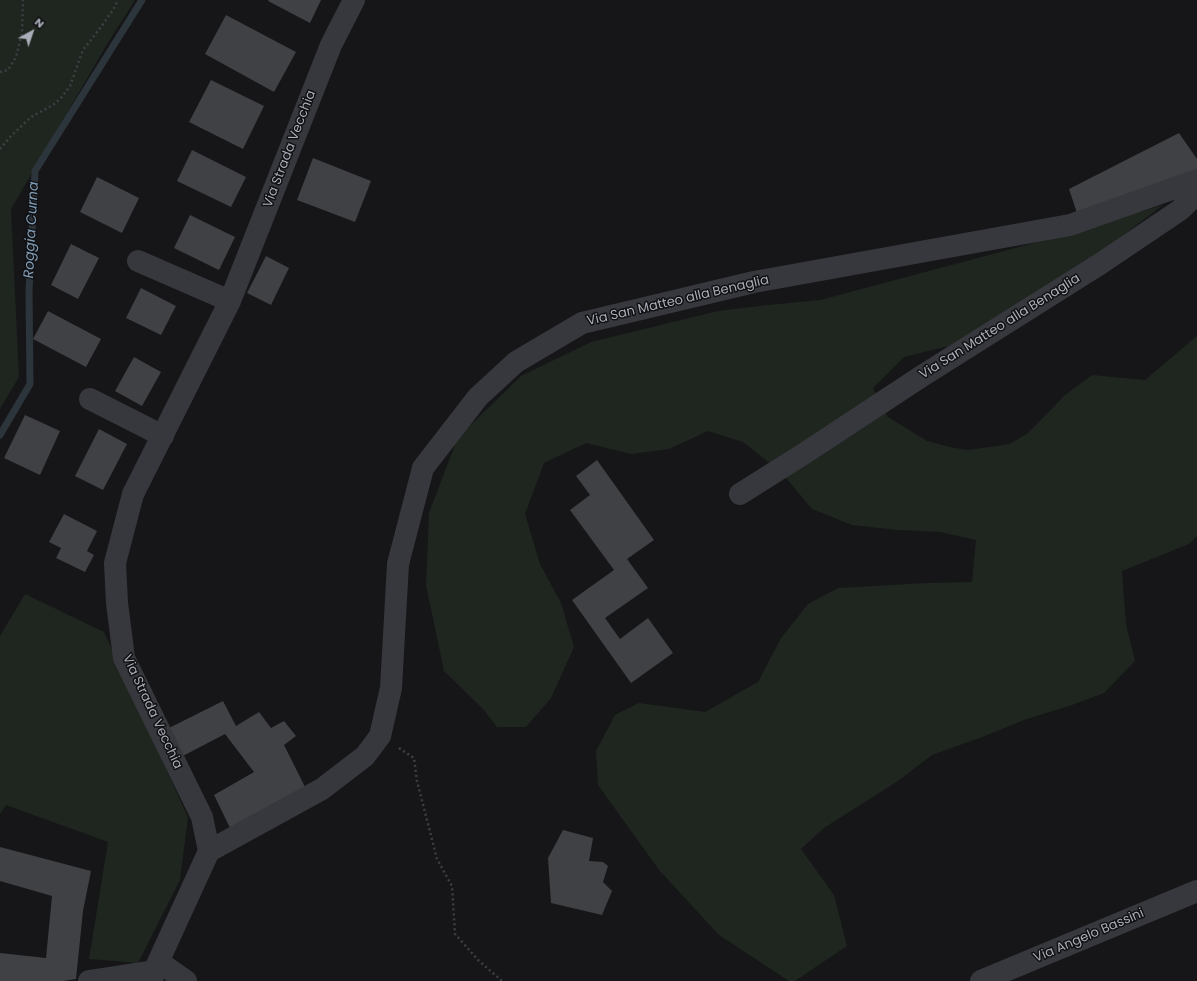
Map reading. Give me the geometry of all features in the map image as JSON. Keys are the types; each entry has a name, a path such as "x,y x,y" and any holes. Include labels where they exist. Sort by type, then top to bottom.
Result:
{"street":[{"name":"Via Strada Vecchia","path":"209,851 202,817 124,658 117,603 115,563 133,494 230,301 331,45 354,0"},
{"name":"Via San Matteo alla Benaglia","path":"209,851 322,789 365,756 380,736 391,688 398,564 423,468 478,397 516,362 582,323 754,282 1070,225 1197,180"},
{"name":"Via San Matteo alla Benaglia","path":"740,494 806,453 922,376 1100,264 1180,210 1197,194"},
{"path":"138,261 230,301"},
{"path":"90,399 163,436"},
{"path":"155,971 209,851"},
{"name":"Via Angelo Bassini","path":"981,981 1197,891"},
{"path":"88,981 155,971 186,981"}],"path":[{"path":"0,72 8,70 16,57 22,33 23,0"},
{"path":"0,149 31,117 54,105 62,97 70,86 84,50 105,22 118,0"},
{"path":"380,736 414,758 417,781 437,859 452,886 455,934 478,960 502,981"}],"shaded area":[{"path":"0,0 135,0 106,46 11,209 19,377 0,409"},
{"path":"1163,205 1084,265 953,345 904,357 873,388 888,417 927,441 968,450 1010,444 1028,433 1065,395 1092,375 1145,380 1197,336 1197,536 1189,544 1122,571 1126,624 1135,661 1104,693 1024,720 932,755 898,781 824,828 801,849 834,895 847,946 795,981 789,981 719,935 659,870 598,785 596,751 615,715 639,703 705,712 758,682 781,638 808,604 838,588 972,582 976,540 940,532 898,530 852,525 812,509 781,472 743,442 708,431 669,449 631,454 586,443 544,463 525,514 540,564 561,603 574,647 551,698 526,727 497,727 484,710 444,671 426,585 429,513 458,437 521,376 591,342 718,311 820,300 1049,239"},
{"path":"25,594 104,632 188,817 180,880 138,963 89,959 108,842 6,805 0,814 0,636"}],"building":[{"path":"321,0 310,23 268,1"},
{"path":"226,15 296,52 274,92 205,54"},
{"path":"211,80 264,106 243,149 189,122"},
{"path":"1179,133 1197,159 1197,173 1077,213 1069,189"},
{"path":"192,150 246,177 231,207 177,181"},
{"path":"313,158 371,181 355,222 297,200"},
{"path":"97,177 139,198 122,233 80,212"},
{"path":"190,215 235,237 219,270 174,248"},
{"path":"71,244 99,258 78,299 51,285"},
{"path":"266,256 289,268 271,305 247,293"},
{"path":"141,288 176,306 161,335 126,318"},
{"path":"48,311 101,339 86,367 33,339"},
{"path":"134,357 161,372 142,406 115,391"},
{"path":"25,415 60,431 40,475 4,458"},
{"path":"99,429 127,444 103,490 75,476"},
{"path":"597,460 654,540 627,559 648,588 605,618 620,639 648,618 673,653 631,683 572,600 614,570 570,510 590,495 576,476"},
{"path":"64,514 97,531 87,551 94,555 85,572 56,558 61,548 49,542"},
{"path":"223,701 236,726 259,712 271,728 284,721 296,736 284,745 307,791 231,830 214,795 254,772 225,734 179,758 165,730"},
{"path":"563,830 593,838 589,861 603,862 608,866 603,882 612,891 602,915 551,903 548,858"},
{"path":"0,847 91,871 83,911 76,979 63,981 0,981 0,953 46,958 52,896 0,881"}],"waterway":[{"name":"Roggia Curna","path":"0,435 30,384 29,291 35,171 142,0"}]}
